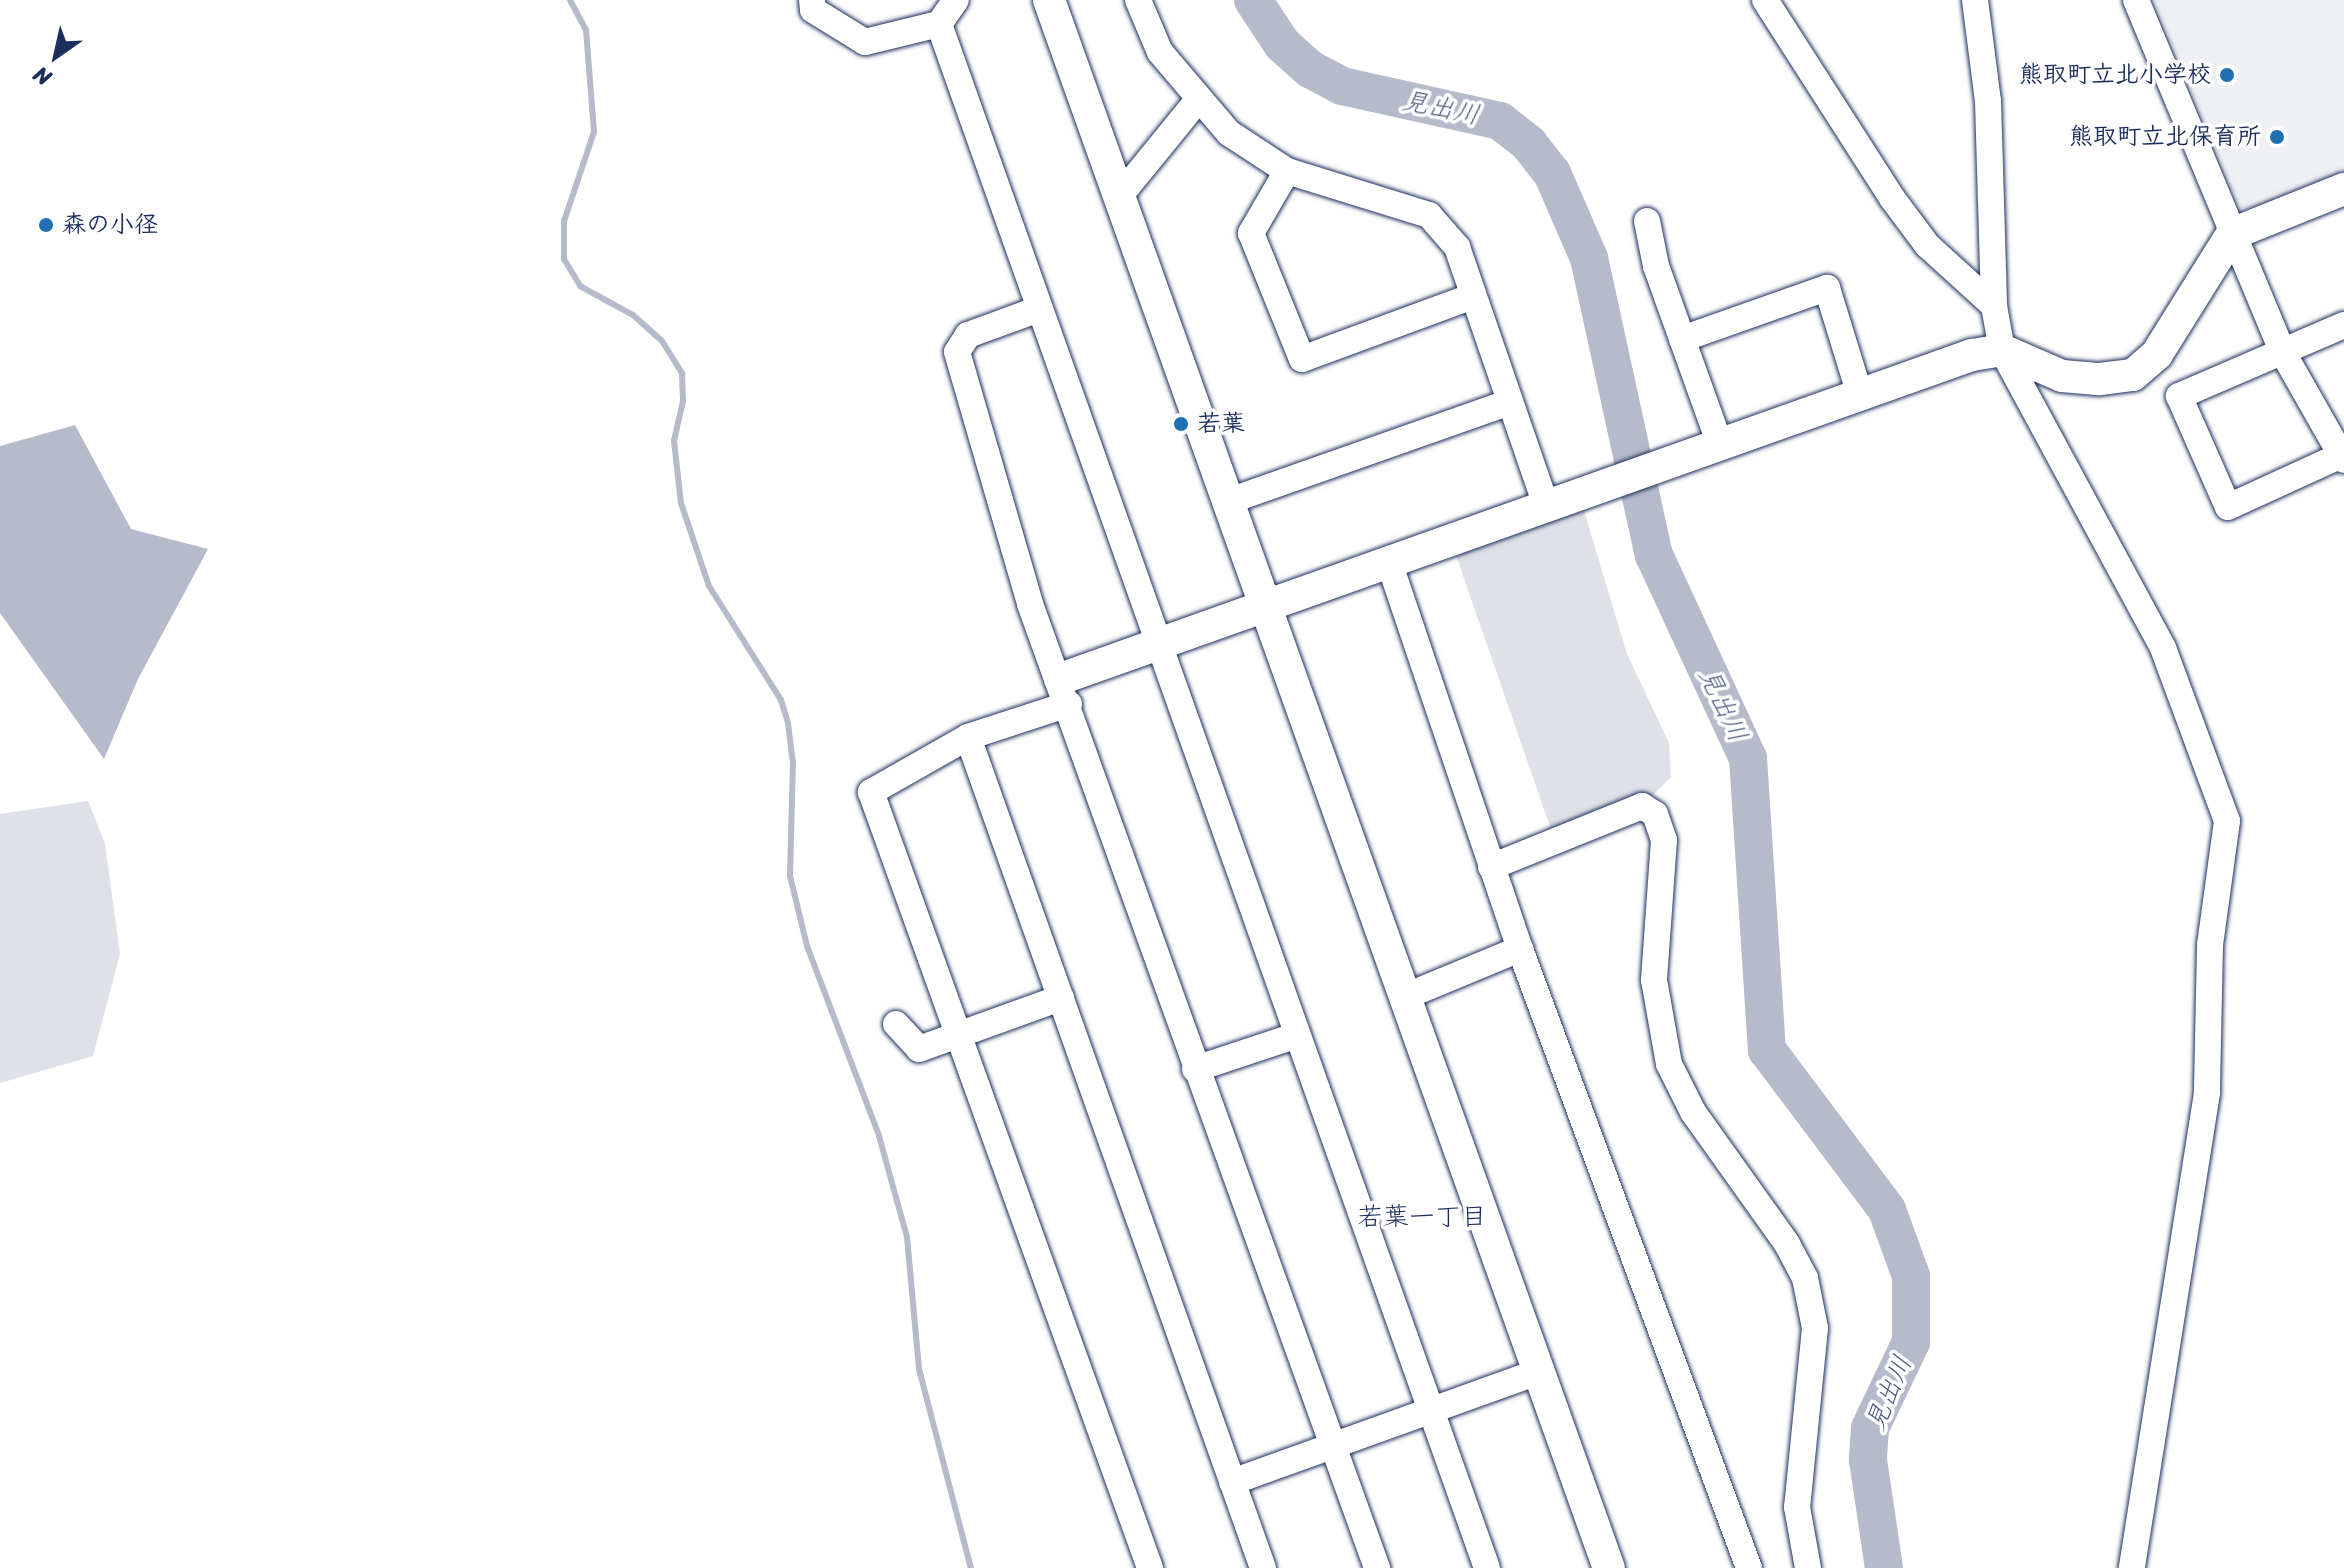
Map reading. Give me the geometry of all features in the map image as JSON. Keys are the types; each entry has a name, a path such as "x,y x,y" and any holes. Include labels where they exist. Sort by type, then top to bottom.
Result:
{"street":[{"path":"812,0 813,10 865,42 939,24 956,0"},
{"path":"1049,0 1609,1568"},
{"path":"1138,0 1160,52 1197,101 1229,133 1287,171 1429,215 1457,247 1546,506"},
{"path":"1765,0 1892,198 1927,245 1994,306"},
{"path":"1975,0 1988,101 1994,306 2002,350 2163,648 2227,821 2210,945 2207,1093 2132,1568"},
{"path":"2136,0 2282,351 2343,457 2228,507 2179,396 2282,351 2344,325"},
{"path":"939,24 1487,1568"},
{"path":"1118,198 1197,101"},
{"path":"1287,171 1251,233 1302,359 1473,296"},
{"path":"1150,1568 956,1039 871,792 968,737 1159,647 1972,355 2002,350 2062,376 2133,375 2157,354 2232,234 2344,189"},
{"path":"1647,221 1656,266 1720,445"},
{"path":"1682,339 1827,288 1860,395"},
{"path":"1039,309 968,335 957,352 1030,604 1377,1568"},
{"path":"1229,501 1510,402"},
{"path":"1390,565 1520,949 1749,1568"},
{"path":"968,737 1263,1568"},
{"path":"1491,867 1642,806 1655,814 1664,840 1654,980 1669,1064 1693,1112 1765,1211 1805,1278 1815,1328 1797,1507 1808,1568"},
{"path":"1404,997 1520,949"},
{"path":"896,1024 919,1049 956,1039 1061,998"},
{"path":"1195,1069 1298,1035"},
{"path":"1232,1482 1433,1414 1538,1372"}],"shaded area":[{"path":"2154,0 2344,0 2344,172 2257,207 2240,208"},
{"path":"1579,494 1627,654 1669,743 1671,777 1642,806 1555,841 1451,541"},
{"path":"88,801 105,844 120,954 93,1056 0,1083 0,814"}],"water":[{"path":"75,425 131,529 208,549 138,679 104,759 0,613 0,446"}],"waterway":[{"path":"570,0 586,30 594,132 564,221 564,259 580,286 633,315 662,341 682,373 683,401 674,441 681,503 709,586 781,700 788,723 793,761 790,876 807,946 879,1136 907,1237 919,1369 971,1568"},
{"name":"見出川","path":"1253,0 1282,44 1310,69 1342,86 1500,121 1529,144 1552,173 1589,258 1654,555 1748,758 1767,1050 1887,1210 1911,1276 1911,1342 1870,1428 1868,1460 1884,1568"}],"place":[{"name":"熊取町立北小学校","path":"2227,75"},
{"name":"熊取町立北保育所","path":"2277,137"},
{"name":"森の小径","path":"46,225"},
{"name":"若葉","path":"1181,424"}],"district":[{"name":"若葉一丁目","path":"1422,1217"}]}
